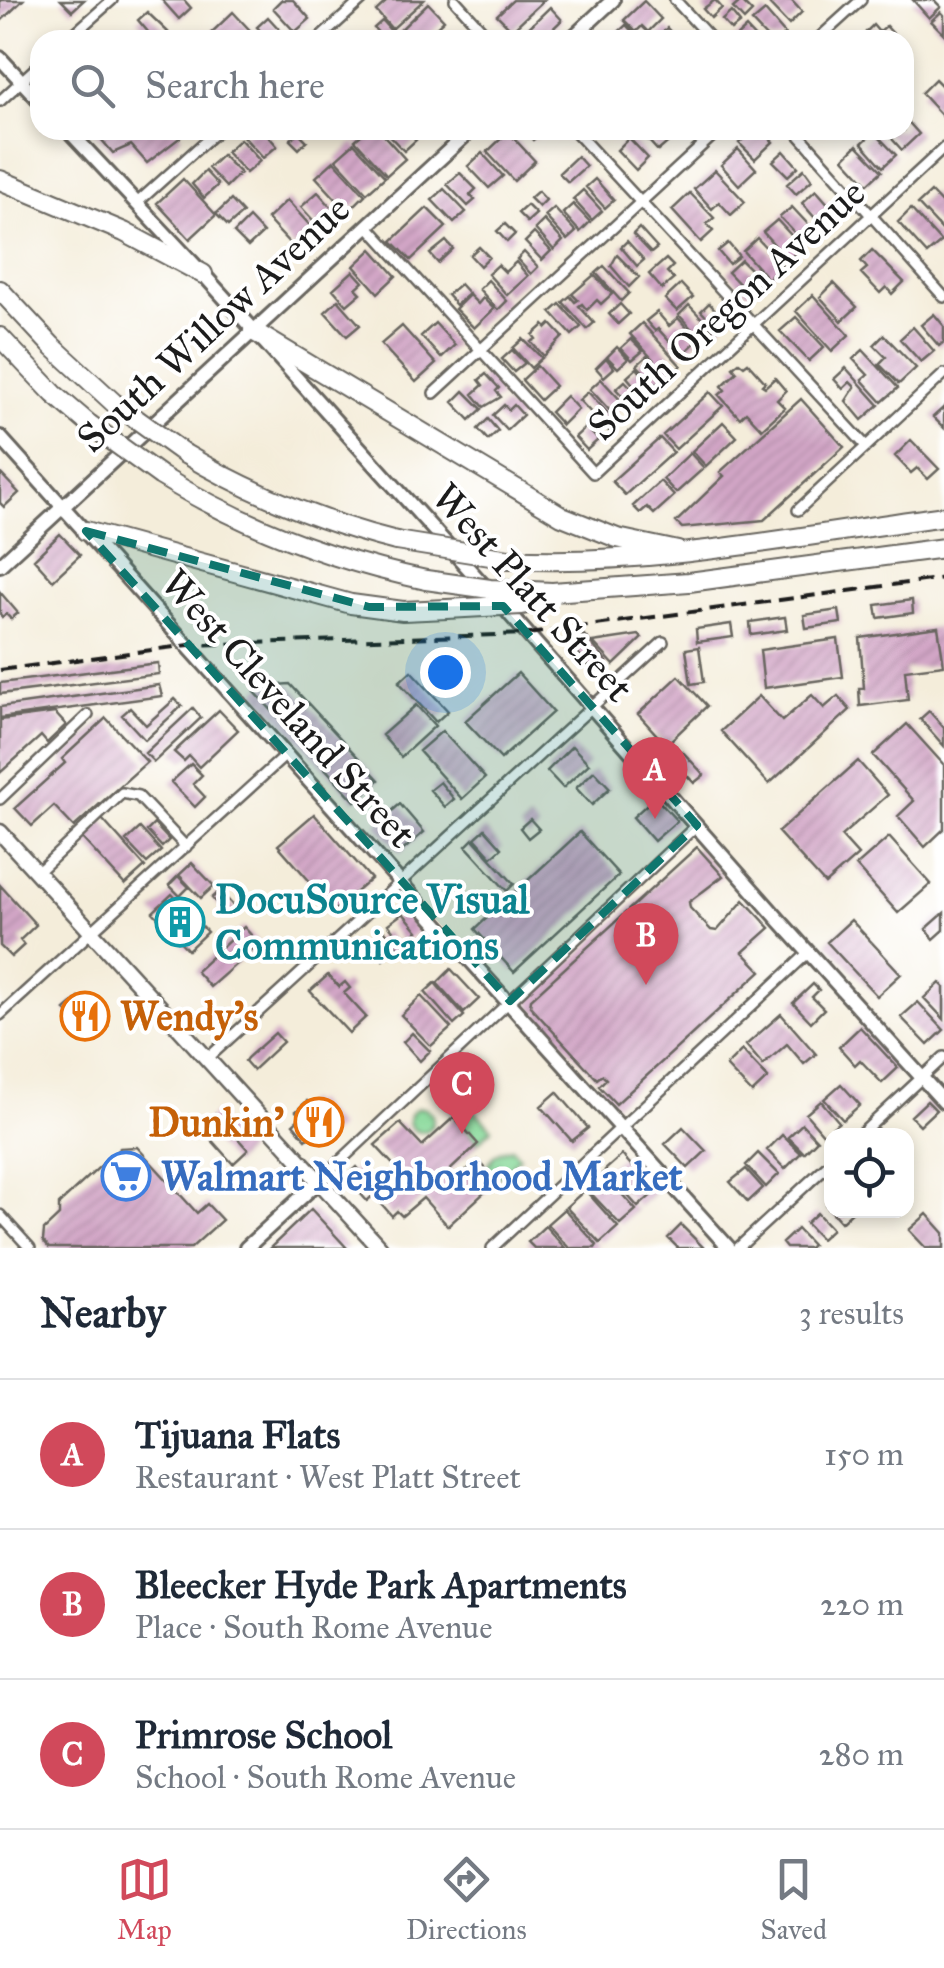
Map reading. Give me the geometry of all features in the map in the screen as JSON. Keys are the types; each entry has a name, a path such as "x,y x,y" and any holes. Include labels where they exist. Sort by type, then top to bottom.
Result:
{"highway":[{"path":"0,180 124,232 204,274"},
{"path":"0,290 52,346 114,403 184,454 278,503 396,541 509,559 589,560 944,516"},
{"path":"253,330 562,516 616,538 678,551"},
{"path":"0,337 54,394 161,476 282,538 357,564 426,580 560,594"},
{"path":"86,531 351,604 402,610 522,605 560,594 689,582 944,548"}],"main road":[{"path":"581,30 613,0"},
{"path":"0,58 30,90"},
{"name":"West Platt Street","path":"77,140 204,274 944,1102"},
{"name":"South Willow Avenue","path":"0,565 460,140"},
{"name":"West Cleveland Street","path":"0,437 729,1248"},
{"path":"0,832 380,1248"},
{"path":"246,1248 318,1181"}],"street":[{"path":"78,30 112,0"},
{"path":"329,30 362,0"},
{"path":"454,0 482,30"},
{"path":"675,0 703,30"},
{"path":"828,30 861,0"},
{"path":"0,101 30,73"},
{"path":"137,203 207,140"},
{"path":"583,140 866,446"},
{"path":"434,392 708,140"},
{"path":"804,140 944,297"},
{"name":"South Oregon Avenue","path":"480,349 593,473 944,148"},
{"path":"367,225 480,349"},
{"path":"798,510 944,374"},
{"path":"207,1059 663,642"},
{"path":"0,799 88,715"},
{"path":"0,1014 288,754"},
{"path":"37,873 122,793 138,796 186,847"},
{"path":"318,1181 698,825"},
{"path":"492,1248 808,952"},
{"path":"867,1128 944,1057"},
{"path":"738,1248 824,1168"},
{"path":"0,1215 30,1248"}],"highlighted area":[{"path":"86,531 369,607 503,606 697,825 510,1001"}],"green space":[{"path":"467,1102 492,1129 478,1142 454,1114"},
{"path":"421,1108 433,1120 421,1132 409,1120"},
{"path":"512,1148 520,1157 497,1178 486,1169 488,1164 496,1155"}],"building":[{"path":"0,0 23,0 0,22"},
{"path":"61,0 84,0 72,11"},
{"path":"162,0 184,0 191,8 179,19"},
{"path":"281,0 293,0 310,19 293,30 273,8"},
{"path":"388,0 424,0 392,29 376,11"},
{"path":"513,0 544,0 512,30 497,15"},
{"path":"715,0 722,8 711,18 703,9"},
{"path":"776,0 791,0 802,12 789,25 770,5"},
{"path":"913,0 934,0 941,7 929,18"},
{"path":"644,1 661,19 650,30 642,26 634,30 624,20"},
{"path":"741,1 752,12 744,20 733,8"},
{"path":"428,3 444,20 433,30 400,30"},
{"path":"550,7 562,20 552,30 526,30"},
{"path":"765,11 782,30 760,30 752,22"},
{"path":"147,12 166,30 146,30 138,20"},
{"path":"233,12 250,30 214,30"},
{"path":"731,12 740,23 731,30 722,20"},
{"path":"941,12 944,15 944,34 931,21"},
{"path":"268,17 280,30 260,30 257,27"},
{"path":"382,21 390,30 376,30"},
{"path":"935,79 944,88 944,118 921,93"},
{"path":"102,140 177,140 147,163 131,145 113,153"},
{"path":"241,140 260,161 246,173 226,152"},
{"path":"247,140 272,140 277,146 263,158"},
{"path":"290,140 307,141 299,149"},
{"path":"355,140 388,140 405,159 387,175"},
{"path":"394,140 416,140 404,151"},
{"path":"500,140 515,140 535,161 514,181 487,152"},
{"path":"631,140 648,158 636,170 617,150"},
{"path":"648,140 671,140 658,151"},
{"path":"742,140 773,142 755,159 739,143"},
{"path":"882,140 896,155 883,167 862,143"},
{"path":"893,140 913,140 902,150"},
{"path":"354,143 385,177 367,193 336,159"},
{"path":"857,145 882,171 868,184 844,158"},
{"path":"738,149 756,169 739,185 721,165"},
{"path":"784,151 798,167 788,176 773,161"},
{"path":"482,153 503,176 489,188 468,166"},
{"path":"222,155 240,173 226,187 208,168"},
{"path":"577,156 586,166 568,182 559,173"},
{"path":"334,161 365,195 348,212 316,177"},
{"path":"804,169 812,180 796,194 787,184"},
{"path":"715,170 745,202 731,215 719,202 712,209 694,189"},
{"path":"205,171 218,185 204,198 192,184"},
{"path":"460,173 476,189 470,195 475,200 468,206 447,184"},
{"path":"183,179 216,215 190,239 157,203"},
{"path":"595,179 614,200 605,208 586,187"},
{"path":"444,189 466,212 454,223 432,200"},
{"path":"583,190 602,211 592,220 573,199"},
{"path":"816,190 836,213 822,226 802,203"},
{"path":"538,191 546,200 539,207 530,198"},
{"path":"318,192 340,217 324,232 301,207"},
{"path":"931,192 944,206 944,232 918,204"},
{"path":"690,193 714,218 707,224 713,231 701,242 672,210"},
{"path":"231,200 243,213 228,226 216,214"},
{"path":"287,200 314,230 294,248 267,219"},
{"path":"573,204 590,222 580,232 563,213"},
{"path":"527,205 536,214 527,222 518,213"},
{"path":"792,207 816,233 804,243 780,217"},
{"path":"427,208 446,227 411,260 392,241"},
{"path":"554,208 576,232 567,240 545,216"},
{"path":"911,209 941,242 927,254 898,222"},
{"path":"249,218 263,233 248,247 234,233"},
{"path":"544,220 563,241 554,250 535,229"},
{"path":"777,220 802,247 788,260 763,232"},
{"path":"505,224 515,234 507,242 497,231"},
{"path":"639,228 657,248 651,253 633,234"},
{"path":"534,233 551,251 542,260 525,242"},
{"path":"757,238 782,265 768,279 743,251"},
{"path":"446,241 453,249 438,263 430,254"},
{"path":"627,241 644,260 637,266 621,247"},
{"path":"728,243 739,256 729,264 718,251"},
{"path":"479,247 489,257 480,266 470,255"},
{"path":"372,249 396,276 378,293 354,266"},
{"path":"872,250 904,282 892,294 886,287 880,293 861,273 867,268 861,261"},
{"path":"524,252 538,267 531,274 517,259"},
{"path":"617,255 639,277 629,287 611,266"},
{"path":"666,259 673,266 667,272 674,279 662,289 649,274"},
{"path":"741,260 762,281 749,294 728,272"},
{"path":"516,262 528,276 507,295 488,274 498,265 505,272"},
{"path":"604,266 629,293 621,301 596,273"},
{"path":"353,271 363,282 356,288 361,293 347,305 333,289"},
{"path":"594,275 612,294 601,304 597,300 587,310 582,304 579,306 594,323 587,329 563,302 570,296 575,302 578,300 572,294"},
{"path":"488,280 507,301 498,310 479,289"},
{"path":"834,283 857,307 842,321 820,297"},
{"path":"460,284 469,294 456,305 447,295"},
{"path":"681,284 693,297 677,311 665,299"},
{"path":"469,295 478,304 483,298 494,309 474,328 455,309"},
{"path":"813,295 849,335 832,351 796,311"},
{"path":"338,300 360,325 347,336 325,312"},
{"path":"709,303 726,321 718,329 701,311"},
{"path":"560,304 581,327 572,335 551,312"},
{"path":"620,304 629,314 618,324 609,314"},
{"path":"689,305 713,330 702,340 679,315"},
{"path":"657,312 669,326 678,318 698,340 682,355 646,321"},
{"path":"934,314 944,326 944,342 939,346 921,325"},
{"path":"796,317 824,347 809,361 780,331"},
{"path":"435,323 455,345 441,358 421,336"},
{"path":"642,323 681,366 669,377 630,334"},
{"path":"551,324 563,337 544,356 531,342 544,325 547,328"},
{"path":"402,326 436,364 416,382 381,344"},
{"path":"913,327 934,351 921,362 900,339"},
{"path":"884,335 916,368 899,384 879,364 886,357 874,345"},
{"path":"523,339 542,358 531,368 513,348"},
{"path":"631,339 643,351 632,360 621,348"},
{"path":"617,347 628,359 618,368 607,357"},
{"path":"512,350 525,363 514,372 502,359"},
{"path":"863,350 898,388 882,402 862,380 868,375 853,359"},
{"path":"647,356 665,377 656,385 637,365"},
{"path":"606,358 614,368 604,377 596,368"},
{"path":"739,362 744,366 748,363 765,387 775,378 786,391 777,400 785,408 762,429 746,412 740,418 719,395 725,390 722,386 737,372 733,367"},
{"path":"537,366 555,386 540,400 522,380"},
{"path":"637,368 653,388 643,396 627,377"},
{"path":"846,368 879,405 862,420 846,401 855,387 850,382 843,389 834,379"},
{"path":"486,374 499,388 496,391 501,397 484,407 473,394 483,385 479,380"},
{"path":"601,379 624,404 613,414 590,389"},
{"path":"625,381 641,398 632,406 616,389"},
{"path":"464,391 482,409 470,420 453,402"},
{"path":"588,392 617,423 609,431 579,400"},
{"path":"710,392 723,406 676,449 663,435"},
{"path":"566,396 578,409 562,425 550,412"},
{"path":"801,399 844,447 764,520 682,528 676,522 724,476 720,472"},
{"path":"504,405 509,410 514,405 523,415 507,430 493,415"},
{"path":"944,407 944,428 933,417"},
{"path":"488,419 498,431 488,440 478,429"},
{"path":"723,422 737,437 706,466 692,451"},
{"path":"586,427 598,440 587,450 575,437"},
{"path":"660,438 673,452 625,495 612,481"},
{"path":"911,440 939,469 928,479 917,468 911,473 895,456"},
{"path":"690,453 704,468 676,493 663,479"},
{"path":"0,473 19,493 4,507 0,503"},
{"path":"660,481 674,496 654,514 647,507 640,513 633,506"},
{"path":"60,534 80,555 53,580 34,559"},
{"path":"0,592 18,613 11,619 0,614"},
{"path":"912,600 913,613 878,618 876,605"},
{"path":"839,610 841,623 806,628 804,615"},
{"path":"785,617 787,630 751,635 750,622"},
{"path":"731,624 733,637 697,642 696,629"},
{"path":"938,627 944,665 905,670 908,700 860,706 859,688 864,688 860,638"},
{"path":"584,635 607,662 595,673 572,646"},
{"path":"639,635 642,638 614,665 593,642"},
{"path":"838,639 843,677 764,688 760,650"},
{"path":"699,647 704,682 691,684 686,649"},
{"path":"158,663 159,674 0,694 0,683"},
{"path":"411,671 448,711 436,722 399,682"},
{"path":"518,673 553,712 501,759 465,721"},
{"path":"679,676 707,706 666,745 638,714"},
{"path":"290,684 379,780 355,801 255,692 262,686"},
{"path":"159,685 162,696 0,718 0,707"},
{"path":"812,695 824,708 838,696 850,710 769,784 721,731 759,696 782,721"},
{"path":"175,699 182,706 145,740 122,715 130,708 146,725"},
{"path":"416,705 435,726 401,757 382,735"},
{"path":"193,708 201,718 154,762 145,753"},
{"path":"219,710 238,730 199,767 189,756 184,761 174,752"},
{"path":"929,711 944,728 944,746 920,719"},
{"path":"55,713 66,725 47,743 41,736 0,773 0,720"},
{"path":"106,718 147,762 74,827 54,806 32,826 15,808 65,763 62,759"},
{"path":"907,724 944,765 944,829 925,847 898,816 914,801 873,755"},
{"path":"442,731 485,778 462,799 419,751"},
{"path":"572,746 589,764 563,788 547,771"},
{"path":"682,751 704,775 694,783 673,760"},
{"path":"858,761 888,795 841,836 858,855 825,884 778,832"},
{"path":"191,764 202,775 193,784 205,797 195,807 171,782"},
{"path":"594,771 610,788 592,805 576,788"},
{"path":"440,782 454,799 445,807 430,790"},
{"path":"655,797 677,821 654,841 633,817"},
{"path":"400,804 424,832 400,853 376,825"},
{"path":"314,814 371,879 335,910 278,845"},
{"path":"102,819 145,867 125,885 81,837"},
{"path":"530,819 539,829 528,838 520,828"},
{"path":"154,824 169,840 162,847 147,831"},
{"path":"140,828 161,851 147,863 126,841"},
{"path":"485,829 502,848 492,857 475,838"},
{"path":"580,832 619,875 514,972 475,929"},
{"path":"889,837 931,884 898,913 856,866"},
{"path":"473,839 514,884 507,891 466,846"},
{"path":"697,847 723,876 689,902 690,908 711,930 717,931 744,900 770,928 743,952 761,971 616,1104 599,1086 606,1079 602,1075 597,1079 530,1006 531,999"},
{"path":"192,863 214,886 201,898 179,875"},
{"path":"178,876 189,887 180,896 169,885"},
{"path":"0,885 36,925 20,940 24,945 11,957 0,946"},
{"path":"220,891 236,909 228,916 212,898"},
{"name":"DocuSource Visual Communications","path":"172,894 207,932 188,950 153,912"},
{"path":"403,913 418,931 403,943 388,924"},
{"path":"944,913 944,930 934,939 926,929"},
{"path":"851,920 901,974 877,996 827,942"},
{"path":"244,927 259,944 210,987 196,971"},
{"path":"385,931 398,948 383,960 370,943"},
{"path":"451,969 479,999 464,1013 437,983"},
{"path":"328,975 339,987 345,982 350,988 344,993 366,1017 349,1033 310,991"},
{"path":"435,983 464,1016 454,1025 425,992"},
{"path":"940,983 944,987 944,1019 924,998"},
{"path":"813,984 819,990 812,997 824,1009 811,1022 793,1003"},
{"path":"421,996 451,1028 431,1046 401,1015"},
{"name":"Wendy's","path":"79,998 108,1026 92,1041 84,1032 87,1029 65,1010"},
{"path":"918,1002 944,1030 928,1045 901,1017"},
{"path":"781,1014 816,1054 804,1064 787,1044 763,1065 746,1045"},
{"path":"860,1027 898,1068 882,1083 860,1060 855,1065 839,1047"},
{"path":"275,1033 283,1042 253,1070 245,1061"},
{"path":"412,1033 430,1051 420,1061 403,1042"},
{"path":"742,1050 768,1078 752,1093 726,1066"},
{"path":"841,1084 860,1105 843,1120 824,1099"},
{"path":"458,1091 466,1100 452,1113 443,1103"},
{"path":"557,1092 588,1128 572,1141 541,1106"},
{"name":"Dunkin'","path":"307,1101 314,1101 338,1128 323,1141 314,1132 306,1139 293,1124 301,1117 296,1111"},
{"path":"821,1101 839,1122 824,1128 824,1135 806,1114"},
{"path":"927,1101 936,1110 920,1125 911,1116"},
{"path":"215,1113 248,1150 233,1164 200,1127"},
{"path":"454,1117 478,1144 447,1173 455,1181 478,1160 497,1181 448,1226 423,1198 402,1216 397,1211 392,1216 379,1201 383,1196 379,1192 400,1172 375,1145 400,1123 422,1146"},
{"path":"802,1124 817,1140 804,1153 788,1137"},
{"path":"683,1127 706,1151 688,1168 665,1144"},
{"path":"782,1135 801,1153 785,1169 767,1150"},
{"name":"Walmart Neighborhood Market","path":"137,1147 197,1213 207,1204 222,1220 191,1248 49,1248 43,1241 44,1230 59,1216 59,1204 120,1148"},
{"path":"758,1153 779,1174 766,1187 746,1165"},
{"path":"622,1155 655,1192 638,1207 605,1170"},
{"path":"357,1167 378,1191 367,1201 346,1177"},
{"path":"746,1169 763,1188 748,1202 730,1182"},
{"path":"603,1173 636,1210 620,1224 586,1188"},
{"path":"585,1190 618,1227 600,1243 566,1207"},
{"path":"311,1209 347,1248 270,1248"},
{"path":"564,1209 597,1245 595,1248 569,1248 547,1224"},
{"path":"817,1213 832,1229 821,1239 806,1223"},
{"path":"927,1214 944,1233 944,1248 926,1248 909,1230"},
{"path":"681,1225 704,1248 678,1248 668,1238"},
{"path":"545,1226 565,1248 534,1248 528,1242"},
{"path":"797,1229 812,1245 809,1248 786,1248 782,1243"}],"railway":[{"path":"0,670 189,645 528,634 944,578"}],"place":[{"name":"Tijuana Flats","path":"655,819"},
{"name":"DocuSource Visual Communications","path":"180,922"},
{"name":"Bleecker Hyde Park Apartments","path":"646,985"},
{"name":"Wendy's","path":"85,1016"},
{"name":"Dunkin'","path":"319,1122"},
{"name":"Primrose School","path":"462,1134"},
{"name":"Walmart Neighborhood Market","path":"126,1176"}]}
